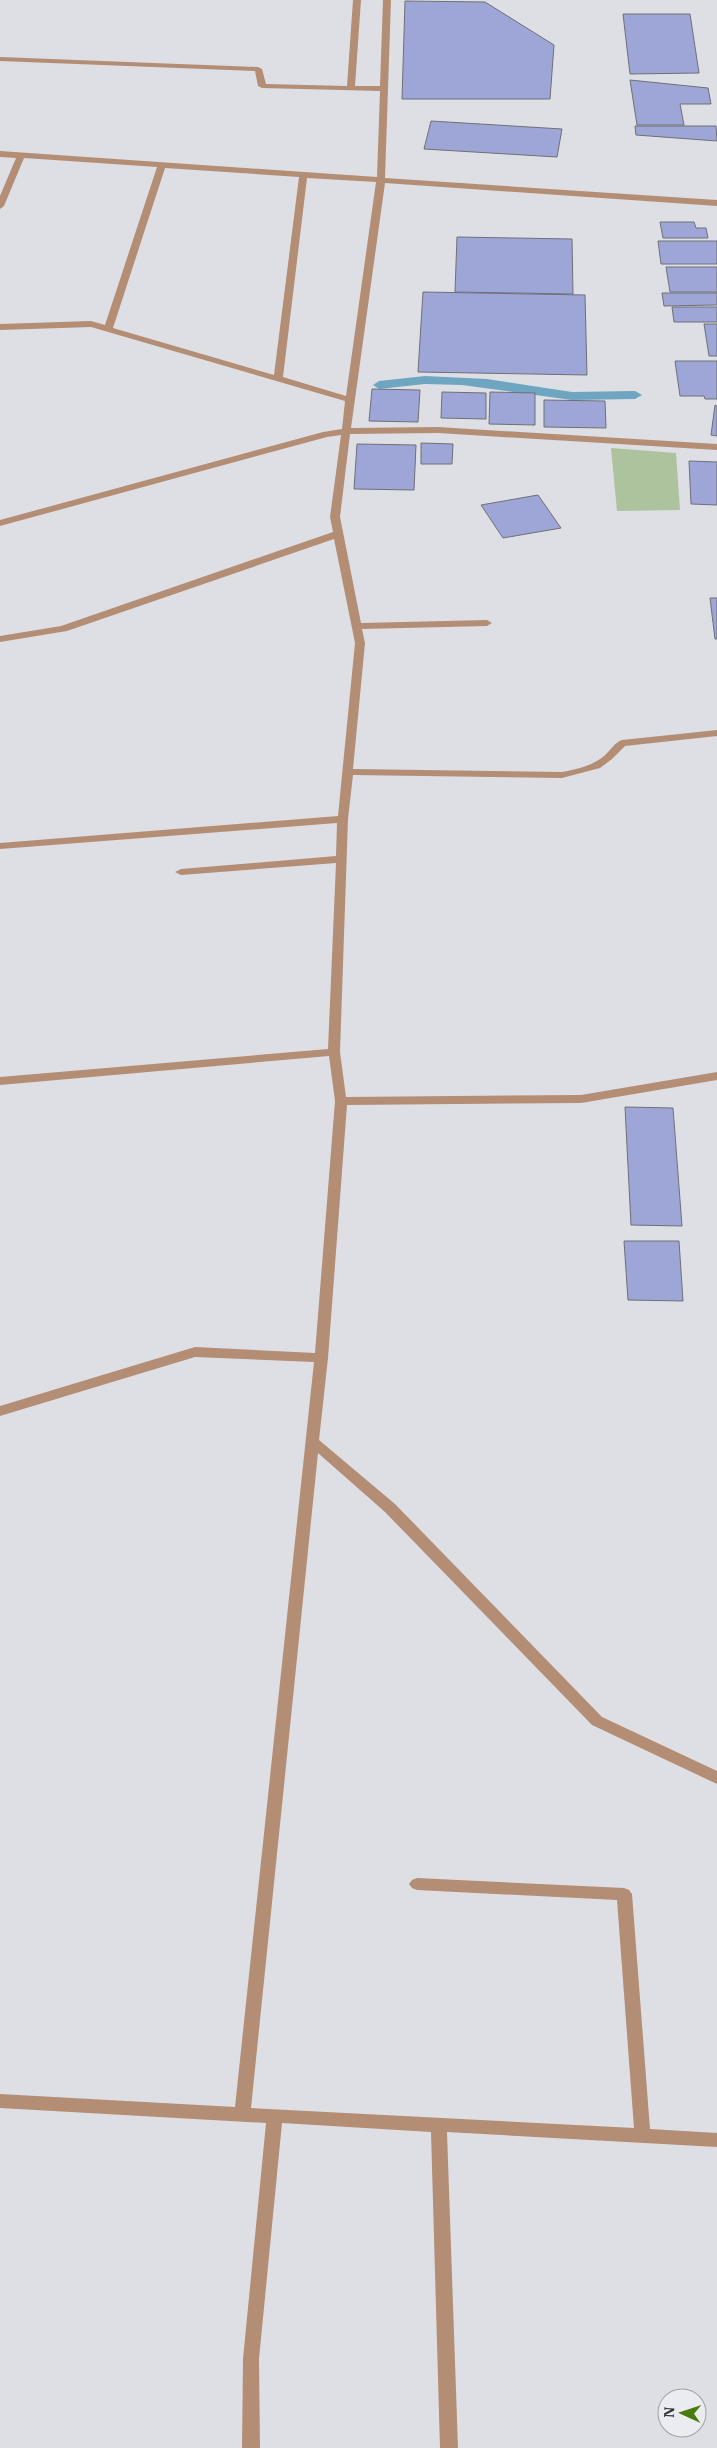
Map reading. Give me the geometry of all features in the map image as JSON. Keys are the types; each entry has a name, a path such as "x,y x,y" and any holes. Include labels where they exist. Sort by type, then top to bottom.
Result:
{"street":[{"path":"351,88 357,0"},
{"path":"242,2114 321,1358 341,1101 334,1052 342,859 360,643 335,517 381,180 387,0"},
{"path":"0,59 258,69 262,86 385,89"},
{"path":"0,154 717,203"},
{"path":"0,206 21,156"},
{"path":"108,329 162,165"},
{"path":"278,379 303,175"},
{"path":"0,328 91,324 351,400"},
{"path":"0,523 326,434 346,431 438,430 717,447"},
{"path":"0,639 62,629 338,534"},
{"path":"356,626 487,623"},
{"path":"348,772 562,775 582,772 608,760 622,743 717,733"},
{"path":"0,846 344,819"},
{"path":"181,872 342,859"},
{"path":"0,1081 334,1052"},
{"path":"341,1101 581,1099 717,1076"},
{"path":"0,1411 195,1352 321,1358"},
{"path":"312,1441 390,1508 597,1720 717,1778"},
{"path":"417,1884 624,1894 643,2137"},
{"path":"0,2101 717,2140"},
{"path":"251,2448 251,2359 275,2115"},
{"path":"438,2126 448,2448"}],"green space":[{"path":"611,448 676,453 680,510 617,511"}],"building":[{"path":"405,1 485,2 554,45 550,99 402,99"},
{"path":"623,14 690,14 699,73 630,74"},
{"path":"630,80 708,88 711,104 680,104 684,125 637,125"},
{"path":"431,121 562,129 557,157 424,149"},
{"path":"635,126 716,126 717,141 636,135"},
{"path":"660,222 694,222 696,228 706,228 708,238 663,238"},
{"path":"457,237 572,239 573,294 455,292"},
{"path":"658,241 717,241 717,264 661,264"},
{"path":"666,267 717,267 717,292 670,292"},
{"path":"423,292 585,295 587,375 418,372"},
{"path":"662,293 717,293 717,305 664,306"},
{"path":"672,307 717,307 717,322 674,322"},
{"path":"704,324 717,324 717,356 709,356"},
{"path":"675,361 717,361 717,399 705,399 704,396 680,396"},
{"path":"372,389 420,390 418,422 369,421"},
{"path":"442,392 486,393 486,419 441,418"},
{"path":"490,392 535,393 535,425 489,424"},
{"path":"544,400 605,401 606,428 544,427"},
{"path":"715,405 717,406 717,436 711,435"},
{"path":"421,443 453,444 452,464 421,464"},
{"path":"357,444 416,445 414,490 354,489"},
{"path":"689,461 717,462 717,505 691,504"},
{"path":"538,495 561,528 503,538 481,505"},
{"path":"710,598 717,598 717,639 715,639"},
{"path":"625,1107 673,1108 682,1226 631,1225"},
{"path":"624,1241 679,1241 683,1301 628,1300"}],"waterway":[{"path":"379,385 425,380 462,381 572,396 635,395"}]}
